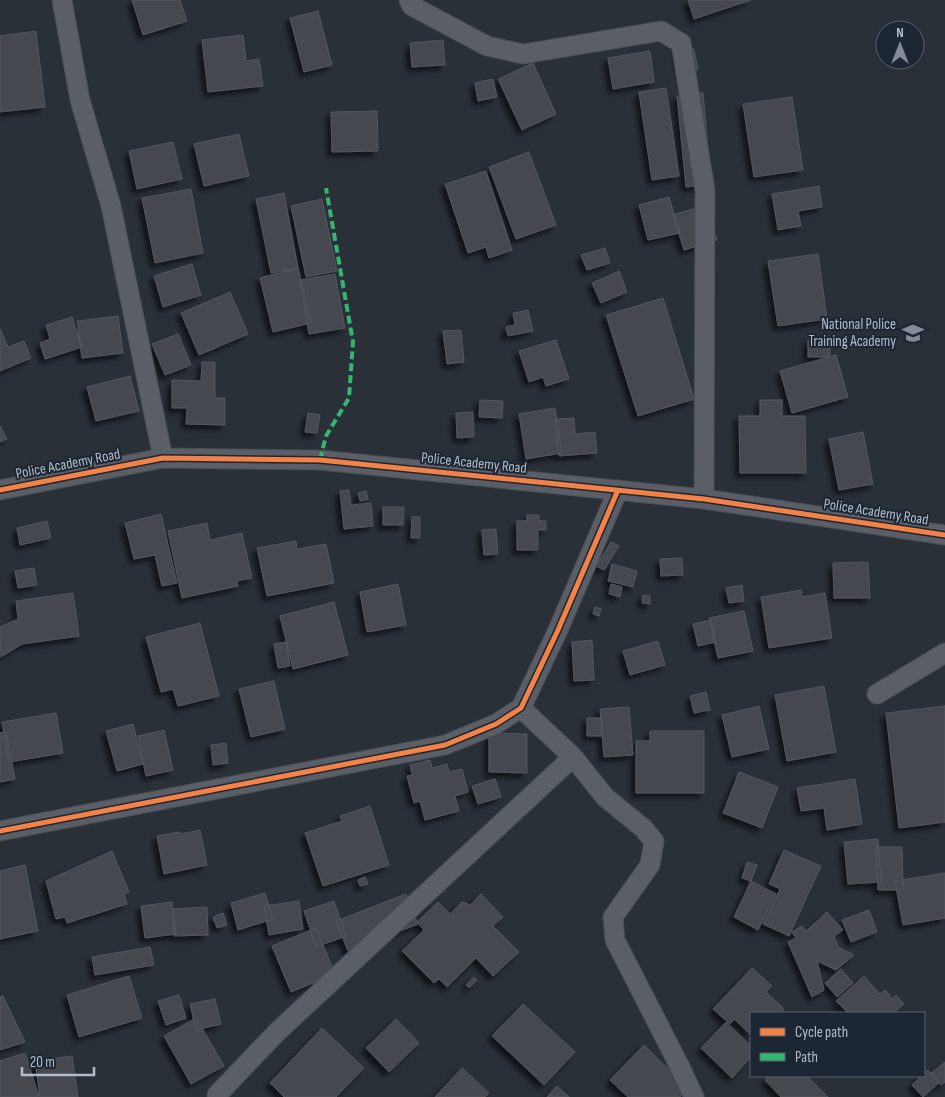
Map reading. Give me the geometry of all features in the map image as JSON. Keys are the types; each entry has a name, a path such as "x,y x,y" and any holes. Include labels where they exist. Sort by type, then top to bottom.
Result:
{"street":[{"path":"62,0 80,100 111,206 163,458"},
{"path":"409,0 412,6 487,46 523,54 660,31 681,43 705,190 704,499"},
{"name":"Police Academy Road","path":"0,490 163,458 320,460 704,499 945,535"},
{"path":"0,832 445,745 496,724 521,708 558,630 618,490"},
{"path":"877,694 945,653"},
{"path":"521,708 573,757 605,797 643,828 654,841 650,865 613,918 615,940 694,1097"},
{"path":"217,1094 276,1033 573,757"}],"building":[{"path":"132,0 180,0 187,21 143,35"},
{"path":"688,0 751,0 694,19"},
{"path":"318,11 332,65 304,72 290,18"},
{"path":"36,31 45,107 0,112 0,36"},
{"path":"243,35 246,61 259,59 263,86 208,92 202,40"},
{"path":"443,40 445,65 412,67 410,43"},
{"path":"694,49 698,70 682,73 679,51"},
{"path":"650,51 654,82 613,89 608,58"},
{"path":"533,63 556,114 522,130 498,79"},
{"path":"493,79 497,97 478,101 475,83"},
{"path":"666,88 679,176 652,180 639,92"},
{"path":"703,93 711,184 686,187 677,96"},
{"path":"792,97 803,170 754,177 743,104"},
{"path":"377,111 378,151 332,152 331,112"},
{"path":"239,134 249,176 204,186 194,144"},
{"path":"173,142 182,179 137,189 129,151"},
{"path":"529,152 556,225 516,239 489,167"},
{"path":"486,171 512,250 489,258 486,247 468,253 445,184"},
{"path":"819,186 822,207 798,211 801,226 778,230 772,194"},
{"path":"191,189 203,253 155,263 142,198"},
{"path":"284,193 298,268 271,273 256,199"},
{"path":"669,197 680,233 648,240 639,205"},
{"path":"322,199 337,271 306,277 291,206"},
{"path":"706,205 717,240 684,250 673,215"},
{"path":"605,248 610,263 587,270 581,255"},
{"path":"818,254 827,319 778,326 768,261"},
{"path":"192,264 201,295 163,307 154,276"},
{"path":"298,268 311,323 273,332 260,278"},
{"path":"619,271 627,292 601,303 592,283"},
{"path":"335,274 345,328 309,334 300,280"},
{"path":"230,292 248,334 199,355 181,313"},
{"path":"663,298 694,399 638,416 606,315"},
{"path":"528,310 533,331 508,336 506,327 515,325 513,313"},
{"path":"118,316 123,353 82,358 77,321"},
{"path":"72,317 82,347 45,359 40,343 50,339 46,325"},
{"path":"0,329 8,347 24,341 31,358 0,371"},
{"path":"461,330 464,362 447,364 443,331"},
{"path":"178,334 191,365 165,375 152,344"},
{"path":"556,340 569,379 546,386 543,377 529,382 519,351"},
{"path":"808,340 830,340 830,357 808,357"},
{"path":"836,355 848,397 792,413 780,371"},
{"path":"202,362 215,362 215,398 225,398 225,425 186,424 187,408 172,408 172,380 201,381"},
{"path":"130,376 139,411 96,421 87,387"},
{"path":"480,400 503,401 502,418 479,417"},
{"path":"760,400 782,400 782,416 805,416 806,473 740,473 739,416 760,416"},
{"path":"555,408 562,453 526,459 519,414"},
{"path":"473,412 474,437 457,438 456,413"},
{"path":"308,413 320,415 317,433 305,432"},
{"path":"574,418 575,434 595,432 597,453 559,456 555,419"},
{"path":"0,426 7,439 0,442"},
{"path":"863,432 873,484 839,490 829,439"},
{"path":"349,490 351,505 371,503 373,526 344,529 340,491"},
{"path":"366,491 368,499 360,501 358,493"},
{"path":"383,507 404,507 403,525 383,525"},
{"path":"161,514 177,583 162,586 155,555 134,559 125,523"},
{"path":"527,515 539,515 539,521 546,521 546,530 538,530 538,550 517,550 517,521 527,521"},
{"path":"412,517 420,517 420,538 411,538"},
{"path":"47,521 51,538 20,545 17,528"},
{"path":"207,523 210,540 242,533 252,578 237,581 238,586 182,598 168,531"},
{"path":"496,529 498,554 484,555 482,530"},
{"path":"296,541 297,549 326,544 334,583 267,596 257,548"},
{"path":"611,542 619,546 604,570 596,566"},
{"path":"682,558 683,575 661,576 660,559"},
{"path":"868,562 870,598 834,598 833,563"},
{"path":"612,564 637,571 633,587 608,581"},
{"path":"34,568 37,585 18,588 15,571"},
{"path":"398,584 406,625 367,632 360,592"},
{"path":"611,584 622,587 620,597 609,594"},
{"path":"742,585 744,601 729,603 726,588"},
{"path":"801,590 802,597 825,593 832,638 769,648 761,597"},
{"path":"73,593 79,636 22,644 1,657 0,627 18,619 16,601"},
{"path":"643,595 650,596 650,604 642,603"},
{"path":"334,602 348,655 293,669 280,616"},
{"path":"595,607 601,609 599,616 593,614"},
{"path":"744,611 753,651 718,658 709,618"},
{"path":"711,620 716,642 698,646 693,624"},
{"path":"200,623 219,696 178,706 173,689 161,692 146,637"},
{"path":"592,640 594,680 574,681 572,642"},
{"path":"658,641 665,665 630,675 623,651"},
{"path":"286,642 290,666 278,668 274,644"},
{"path":"274,681 285,729 251,737 239,689"},
{"path":"824,686 836,752 787,761 775,695"},
{"path":"706,692 710,710 694,713 690,696"},
{"path":"759,706 769,749 732,757 722,715"},
{"path":"945,706 945,822 899,828 886,713"},
{"path":"629,707 633,755 604,757 600,709"},
{"path":"56,713 63,753 9,762 2,722"},
{"path":"587,718 602,718 602,736 587,736"},
{"path":"133,724 143,764 117,771 106,731"},
{"path":"164,730 173,770 146,776 138,736"},
{"path":"650,731 704,731 704,793 636,793 636,741 650,741"},
{"path":"6,732 15,779 0,782 0,733"},
{"path":"489,733 527,734 527,773 489,772"},
{"path":"226,743 228,763 213,765 211,745"},
{"path":"430,760 432,768 447,764 449,772 462,769 468,792 455,796 459,811 425,820 420,801 414,803 407,776 412,775 410,765"},
{"path":"739,772 778,787 762,828 723,813"},
{"path":"495,779 501,797 478,804 472,786"},
{"path":"855,779 862,824 827,830 824,808 801,811 797,788"},
{"path":"370,806 389,865 323,886 305,833 342,821 340,816"},
{"path":"200,830 207,865 164,874 157,836"},
{"path":"878,839 881,882 848,884 844,842"},
{"path":"876,847 902,847 903,890 878,890"},
{"path":"784,850 821,866 789,936 763,924 780,889 769,884"},
{"path":"112,851 129,892 124,894 127,904 67,923 65,917 56,919 46,881"},
{"path":"747,862 757,865 751,881 742,878"},
{"path":"25,865 38,931 0,939 0,871"},
{"path":"945,873 945,918 903,925 895,881"},
{"path":"365,877 368,884 360,886 358,880"},
{"path":"751,881 776,894 758,930 734,917"},
{"path":"265,893 273,919 238,930 231,903"},
{"path":"406,894 418,924 348,951 336,921"},
{"path":"481,894 503,917 493,926 519,952 493,976 476,958 447,987 439,979 434,983 402,951 424,930 417,922 438,902 450,914 462,902 470,905"},
{"path":"299,901 303,929 269,935 264,906"},
{"path":"334,901 346,936 316,947 304,911"},
{"path":"172,902 176,934 145,938 141,906"},
{"path":"207,907 208,935 174,936 173,909"},
{"path":"869,910 877,932 851,942 842,920"},
{"path":"827,912 843,930 834,936 838,947 854,955 836,970 817,961 824,990 812,997 788,942 796,938 792,932 802,926 806,931"},
{"path":"223,913 227,925 217,928 213,917"},
{"path":"316,928 335,974 291,992 272,946"},
{"path":"150,947 154,965 95,975 92,957"},
{"path":"752,968 772,986 766,992 784,1009 782,1012 750,1012 750,1034 734,1019 730,1024 713,1009"},
{"path":"841,969 853,983 837,997 825,983"},
{"path":"129,976 142,1018 79,1037 67,995"},
{"path":"864,976 880,994 885,990 893,999 896,995 904,1004 895,1012 847,1012 836,1001"},
{"path":"474,977 477,980 469,988 466,985"},
{"path":"179,995 186,1018 166,1025 158,1001"},
{"path":"3,996 25,1042 0,1050 0,997"},
{"path":"215,999 221,1024 196,1030 190,1004"},
{"path":"523,1004 575,1052 544,1085 492,1036"},
{"path":"196,1018 224,1066 191,1084 164,1036"},
{"path":"396,1019 419,1043 389,1072 366,1048"},
{"path":"726,1022 750,1045 750,1058 732,1078 701,1048"},
{"path":"322,1028 364,1068 336,1097 284,1097 270,1083"},
{"path":"644,1045 688,1088 680,1097 628,1097 610,1080"},
{"path":"25,1053 39,1097 0,1097 0,1061"},
{"path":"72,1056 78,1097 40,1097 35,1061"},
{"path":"945,1062 945,1082 941,1085 931,1073"},
{"path":"462,1068 489,1093 485,1097 435,1097"},
{"path":"928,1070 939,1083 923,1097 912,1085 921,1077 925,1077 925,1073"},
{"path":"768,1077 808,1077 828,1097 781,1097 765,1080"},
{"path":"557,1086 569,1097 547,1097"}],"marked path":[{"path":"320,460 326,436 349,398 353,342 326,188"}],"cycle path":[{"path":"0,490 163,458 320,460 704,499 945,535"},
{"path":"0,831 445,745 496,724 521,708 558,630 618,490"}],"place":[{"name":"National Police Training Academy","path":"913,333"}]}
